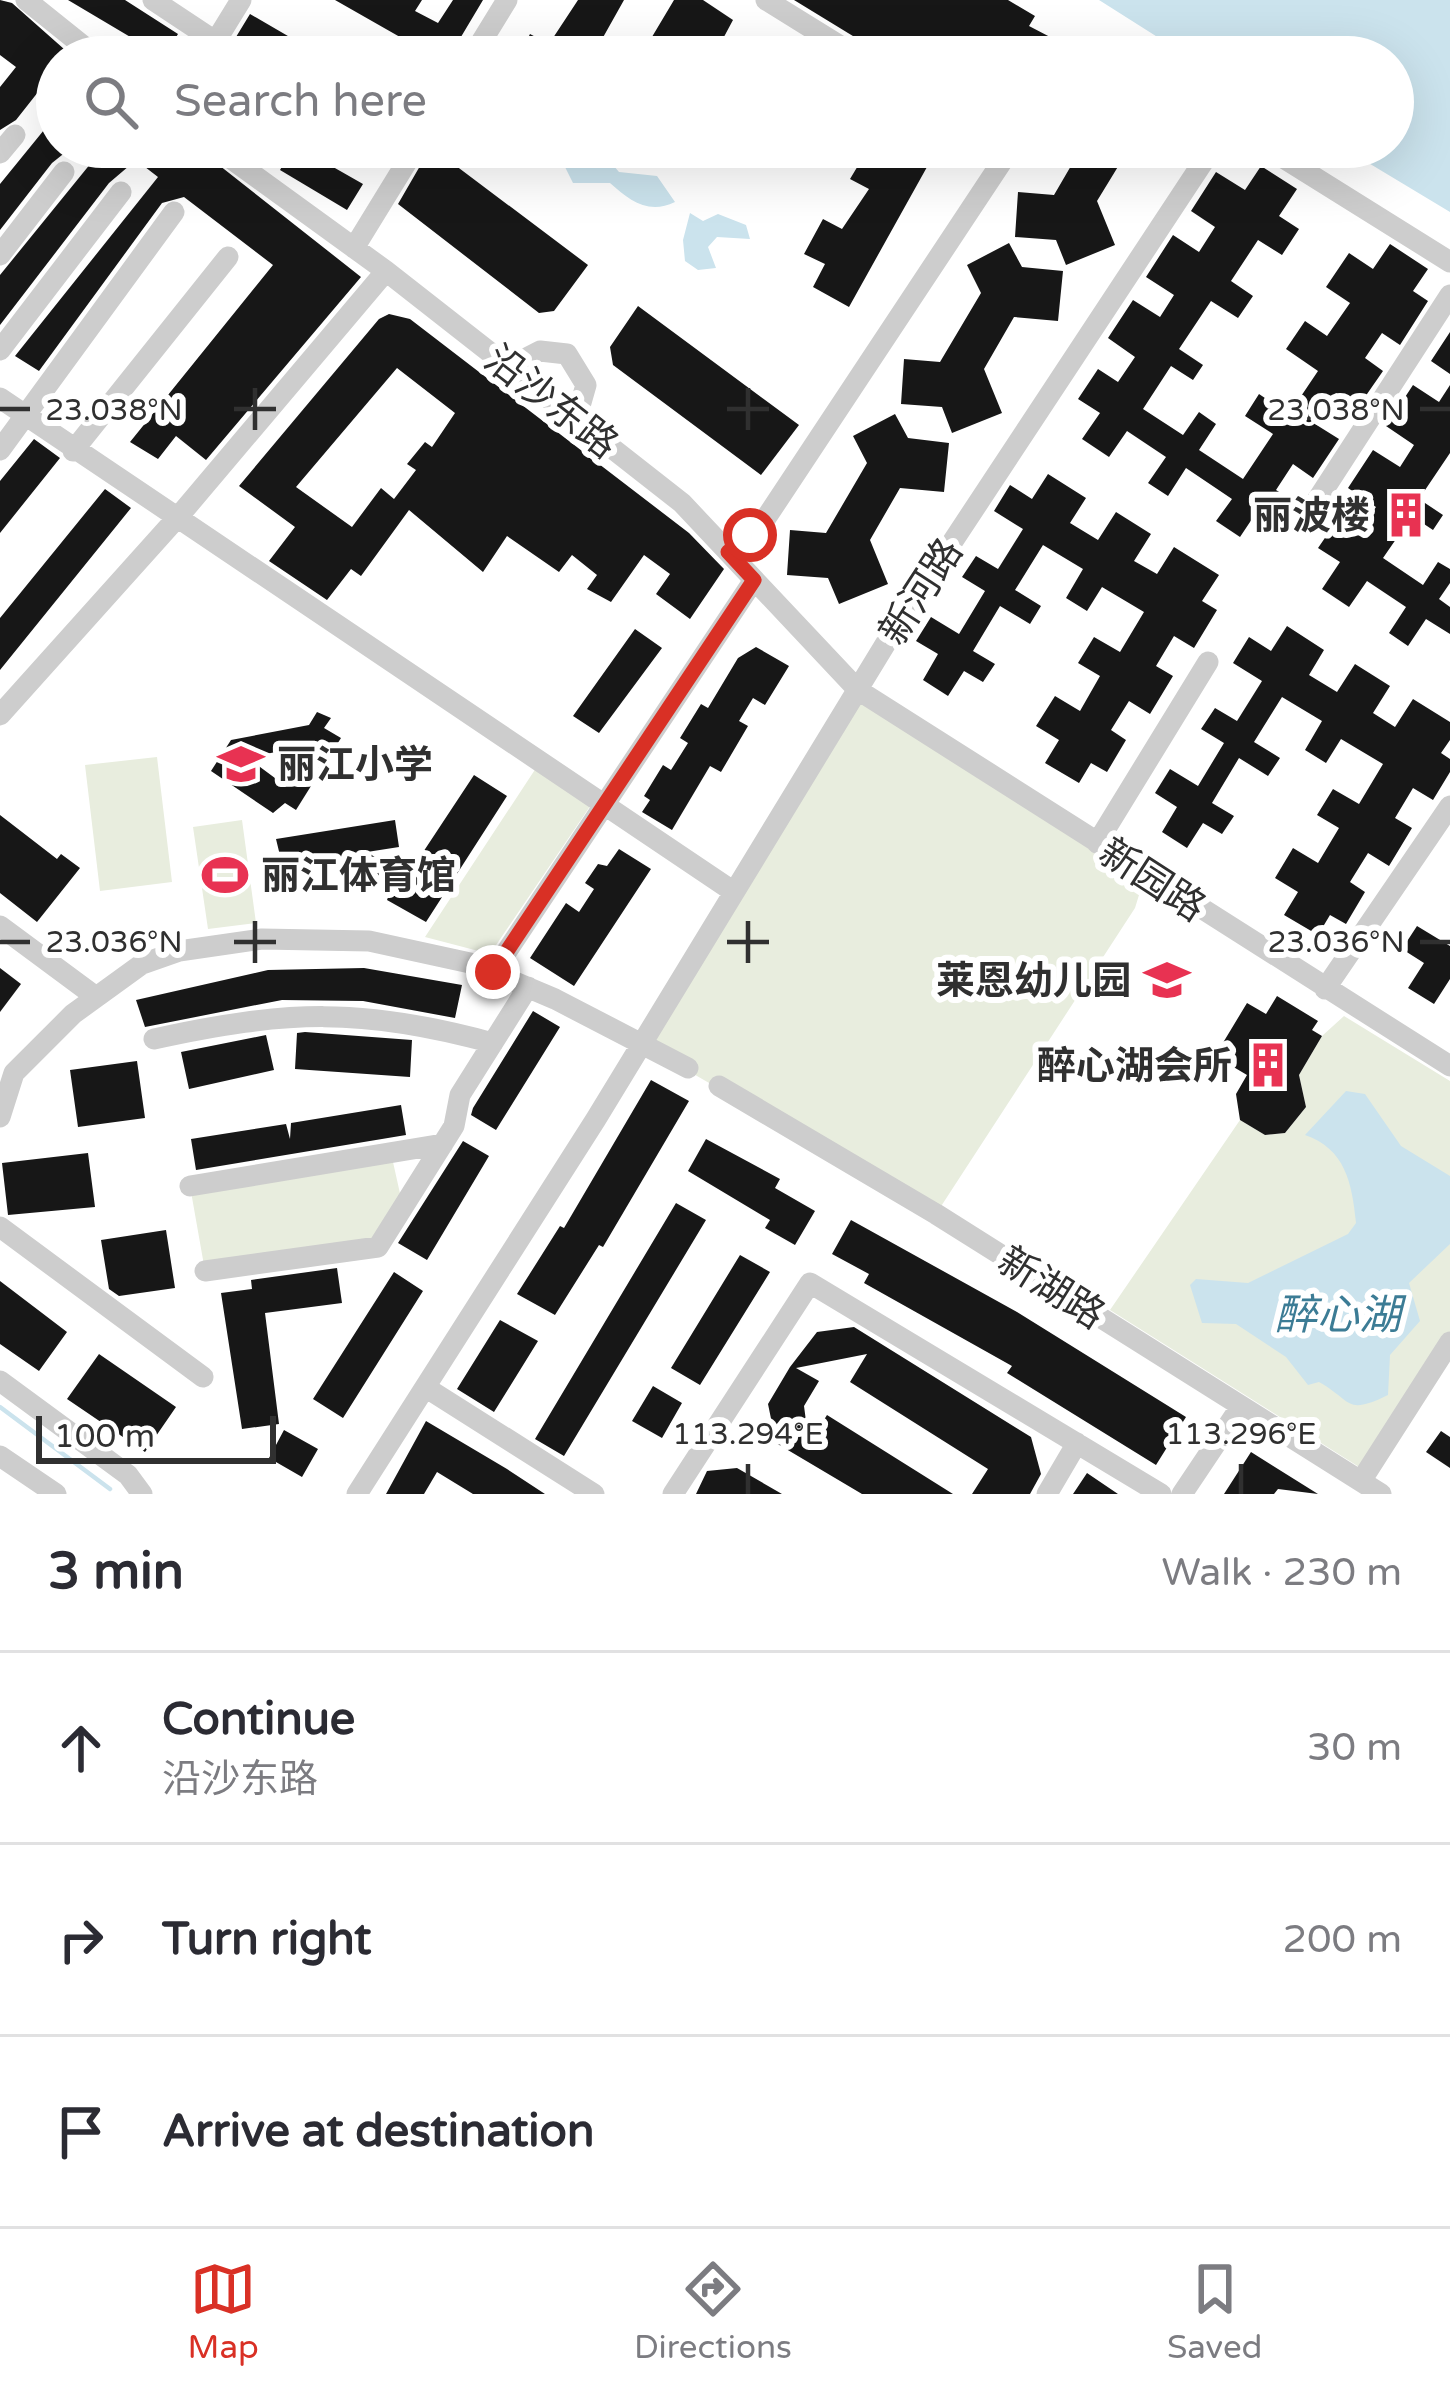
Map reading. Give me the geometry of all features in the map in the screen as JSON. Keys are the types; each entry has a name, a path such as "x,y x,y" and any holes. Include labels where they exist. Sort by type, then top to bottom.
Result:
{"street":[{"path":"26,0 71,36"},
{"path":"153,0 196,36"},
{"path":"219,36 241,0"},
{"path":"485,36 507,0"},
{"path":"777,3 826,36"},
{"path":"0,153 15,135"},
{"name":"沿沙东路","path":"244,168 386,272 682,503 857,690"},
{"path":"354,248 403,168"},
{"path":"728,552 760,526 994,168"},
{"name":"新河路","path":"357,1494 857,690 1199,168"},
{"path":"1300,168 1450,262"},
{"path":"0,255 64,172"},
{"path":"0,350 121,192"},
{"path":"0,450 174,212"},
{"path":"73,451 228,257"},
{"path":"0,715 175,520 386,272"},
{"path":"1312,508 1450,295"},
{"path":"509,367 540,351 567,354 586,385 576,420"},
{"path":"0,398 538,765 608,803 734,892"},
{"path":"493,972 754,580"},
{"path":"1097,842 1208,662"},
{"name":"新园路","path":"857,690 1450,1066"},
{"path":"1325,989 1450,806"},
{"path":"0,926 96,997"},
{"path":"0,1118 7,1068 96,997 160,957 262,939 369,941 493,972 688,1068"},
{"path":"205,1271 377,1247 454,1126 460,1095 528,987"},
{"path":"154,1039 252,1017 338,1013 418,1023 493,1043"},
{"name":"新湖路","path":"719,1086 936,1214 1382,1494"},
{"path":"190,1186 442,1144"},
{"path":"0,1227 203,1377"},
{"path":"674,1494 811,1283 1161,1494"},
{"path":"1361,1481 1450,1342"},
{"path":"0,1381 128,1474 142,1494"},
{"path":"425,1387 594,1494"},
{"path":"1182,1494 1241,1406"},
{"path":"1047,1494 1077,1443"},
{"path":"0,1456 56,1494"}],"shaded area":[{"path":"856,692 1143,882 1135,908 936,1214 640,1043"},
{"path":"157,757 172,882 100,891 85,765"},
{"path":"538,765 597,796 490,954 425,937"},
{"name":"丽江体育馆","path":"242,820 256,923 208,929 193,827"},
{"path":"1344,1016 1450,1081 1450,1342 1367,1472 1110,1310 1240,1120 1265,1135 1285,1133 1306,1107 1299,1075 1322,1036"},
{"path":"391,1153 403,1207 378,1247 205,1271 190,1186"}],"water":[{"path":"1099,0 1450,0 1450,212 1377,168 1414,168 1414,36 1156,36"},
{"path":"566,168 616,168 657,176 675,202 648,206 610,183 573,183"},
{"path":"690,213 703,221 718,214 746,225 750,239 717,237 708,247 716,268 698,270 685,261 683,240"},
{"name":"醉心湖","path":"1346,1091 1365,1094 1401,1146 1450,1176 1450,1244 1409,1283 1420,1321 1390,1355 1388,1395 1356,1405 1319,1382 1308,1385 1286,1357 1236,1324 1202,1323 1190,1285 1196,1279 1248,1283 1348,1234 1356,1223 1344,1169 1329,1149 1305,1135"}],"building":[{"path":"0,0 12,3 49,36 36,36 36,95 16,120 0,130 0,87 16,67 0,55"},
{"path":"68,0 125,0 178,34 129,36"},
{"path":"335,0 422,0 415,11 438,23 453,0 483,0 462,36 398,36"},
{"path":"578,0 624,0 604,36 554,36"},
{"path":"674,0 703,0 733,20 724,36 653,36"},
{"path":"794,0 1008,0 1035,16 1029,26 1048,36 853,36"},
{"path":"250,14 288,36 237,36"},
{"path":"36,140 36,168 48,168 0,230 0,184"},
{"path":"87,168 127,168 109,183 0,325 0,275"},
{"path":"146,168 223,168 361,277 206,460 176,436 158,459 130,442 273,265 184,197 162,203 39,371 15,356 158,177"},
{"path":"335,168 363,184 347,210 280,170"},
{"path":"419,168 459,168 588,265 554,311 539,313 398,204"},
{"path":"857,168 926,168 849,307 813,287 825,264 804,254 823,219 842,229 869,189 850,179"},
{"path":"1070,168 1117,168 1097,201 1115,245 1066,265 1056,240 1015,237 1018,192 1054,195"},
{"path":"1260,168 1297,189 1279,216 1299,229 1282,255 1258,240 1231,281 1253,296 1238,318 1211,301 1179,349 1203,365 1193,380 1171,366 1143,409 1183,435 1199,412 1216,424 1199,450 1243,479 1273,434 1245,416 1259,394 1289,414 1318,371 1286,349 1305,321 1327,336 1350,303 1326,287 1349,253 1373,269 1390,244 1428,269 1413,291 1428,301 1400,345 1382,333 1365,358 1383,371 1358,407 1336,393 1315,424 1339,439 1313,478 1293,464 1276,490 1298,504 1278,536 1252,519 1240,537 1216,521 1232,499 1186,468 1168,496 1148,483 1166,457 1127,431 1109,457 1082,439 1100,413 1078,399 1098,369 1118,382 1135,357 1108,338 1133,300 1160,317 1174,295 1146,277 1173,235 1199,252 1215,227 1191,211 1216,172 1245,190"},
{"path":"1009,243 1022,267 1063,271 1058,321 1014,317 984,369 1002,413 952,433 942,407 901,404 904,359 940,362 981,293 967,265"},
{"path":"638,306 799,425 761,475 613,365 610,347"},
{"path":"389,314 410,319 689,533 724,569 690,619 656,594 670,574 644,555 611,602 587,589 597,575 572,555 559,572 507,536 483,572 409,510 361,576 351,569 327,600 269,561 295,527 239,486 379,319","holes":["397,368 455,413 432,447 425,442 407,464 416,470 394,499 381,488 352,527 296,487"]},
{"path":"1450,332 1450,374 1431,361"},
{"name":"丽波楼","path":"1413,385 1439,402 1450,385 1450,453 1419,499 1443,515 1433,530 1412,516 1383,558 1423,585 1438,562 1450,569 1450,583 1439,599 1450,607 1450,634 1426,619 1408,646 1389,633 1406,607 1367,581 1349,607 1322,589 1340,562 1318,548 1338,519 1359,532 1376,507 1348,488 1373,450 1400,467 1414,445 1386,426"},
{"path":"895,414 908,438 949,443 944,492 900,488 870,540 888,584 839,604 828,578 787,575 790,530 826,533 867,463 853,436"},
{"path":"34,439 60,458 0,533 0,481"},
{"path":"1048,474 1086,498 1070,523 1098,540 1116,512 1151,534 1134,561 1157,574 1174,547 1219,575 1202,601 1217,610 1194,648 1174,636 1156,666 1173,676 1150,714 1129,701 1111,730 1126,740 1107,772 1091,763 1079,783 1045,763 1059,740 1036,726 1055,696 1080,711 1100,676 1078,663 1094,637 1120,652 1144,612 1102,587 1087,611 1066,598 1083,569 1043,545 1015,590 1041,606 1030,624 1000,606 973,651 995,664 983,682 964,671 948,696 923,680 938,654 916,641 931,617 959,634 985,591 962,577 976,556 998,569 1023,529 994,511 1010,485 1032,499"},
{"path":"105,489 131,508 0,670 0,618"},
{"path":"1287,626 1324,650 1309,675 1337,692 1355,664 1390,686 1373,713 1395,727 1413,699 1450,722 1450,740 1441,753 1450,759 1450,772 1433,800 1413,788 1395,818 1412,828 1389,866 1368,853 1350,882 1365,892 1346,924 1330,915 1318,935 1284,915 1298,892 1275,878 1293,848 1318,863 1339,828 1317,815 1333,789 1359,804 1383,764 1341,739 1326,763 1305,750 1322,721 1282,697 1254,742 1280,758 1268,776 1239,758 1212,803 1234,816 1222,834 1203,823 1187,848 1162,832 1177,807 1155,793 1170,769 1198,786 1224,743 1201,729 1215,708 1237,721 1262,681 1233,663 1249,637 1271,651"},
{"path":"635,629 662,648 599,733 573,716"},
{"path":"756,647 789,666 765,705 753,698 739,721 748,726 721,772 710,766 672,830 642,812 650,800 644,796 663,765 671,770 688,743 680,738 701,704 708,708 738,658"},
{"path":"317,712 331,718 324,728 341,738 296,810 285,803 273,813 211,771 231,740 309,725","holes":["316,743 283,784 248,758"]},
{"path":"474,775 507,796 426,922 387,900 392,887 366,870 362,853 283,868 276,839 395,820 399,847 367,852 398,872 401,863 404,881"},
{"path":"0,815 57,859 61,854 80,868 37,922 0,893"},
{"path":"619,849 651,869 574,986 530,958 566,903 579,912 594,889 585,883 598,864 607,866"},
{"path":"1417,926 1450,946 1450,979 1434,1004 1408,988 1424,963 1402,949"},
{"path":"0,968 21,984 0,1012"},
{"path":"364,968 462,985 455,1018 363,1001 282,1000 145,1027 136,1000 268,970"},
{"name":"醉心湖会所","path":"1277,996 1318,1021 1312,1030 1322,1036 1299,1075 1306,1107 1285,1133 1265,1135 1240,1120 1236,1094 1247,1075 1215,1056 1247,1003 1266,1014"},
{"path":"533,1011 560,1027 496,1130 471,1115 473,1108"},
{"path":"297,1033 412,1040 410,1077 295,1069"},
{"path":"266,1035 274,1070 189,1089 181,1052"},
{"path":"137,1061 145,1118 78,1127 70,1070"},
{"path":"651,1080 689,1101 603,1247 599,1245 555,1315 517,1294 560,1226 564,1228"},
{"path":"401,1105 406,1135 196,1170 191,1139 286,1124 290,1139 291,1123"},
{"path":"706,1139 780,1179 775,1188 815,1211 795,1245 765,1228 770,1220 688,1171"},
{"path":"463,1141 489,1156 427,1260 398,1243"},
{"path":"88,1153 95,1207 8,1215 2,1163"},
{"path":"676,1203 706,1220 564,1456 535,1439"},
{"path":"851,1220 1017,1312 1186,1417 1156,1465 1007,1373 1012,1366 864,1283 869,1274 832,1254"},
{"path":"166,1230 175,1288 119,1296 109,1289 101,1240"},
{"path":"740,1255 770,1272 700,1385 671,1368"},
{"path":"337,1268 342,1303 265,1313 279,1424 242,1429 221,1293 252,1289 251,1280"},
{"path":"394,1272 423,1291 343,1418 313,1399"},
{"path":"0,1281 67,1332 39,1371 0,1344"},
{"path":"500,1320 538,1341 494,1412 457,1389"},
{"path":"854,1327 1031,1437 1041,1474 1030,1494 972,1494 988,1469 850,1382 867,1354 796,1368 819,1381 804,1406 809,1444 827,1415 953,1494 862,1494 776,1443 768,1404 790,1367 817,1332"},
{"path":"99,1354 176,1407 145,1452 67,1399"},
{"path":"653,1386 682,1403 662,1438 632,1421"},
{"path":"426,1421 545,1494 473,1494 437,1472 424,1494 386,1494"},
{"path":"284,1430 318,1449 302,1477 269,1458"},
{"path":"1441,1431 1450,1437 1450,1468 1426,1452"},
{"path":"1251,1452 1318,1494 1278,1489 1274,1494 1224,1494"},
{"path":"737,1468 782,1494 696,1494 707,1471"},
{"path":"1087,1473 1118,1494 1073,1494"}],"waterway":[{"path":"0,1407 110,1489"}],"place":[{"name":"丽波楼","path":"1406,515"},
{"name":"丽江小学","path":"241,764"},
{"name":"丽江体育馆","path":"225,875"},
{"name":"莱恩幼儿园","path":"1167,980"},
{"name":"醉心湖会所","path":"1268,1065"}],"route":[{"path":"493,972 754,580 728,552 750,535"}]}
